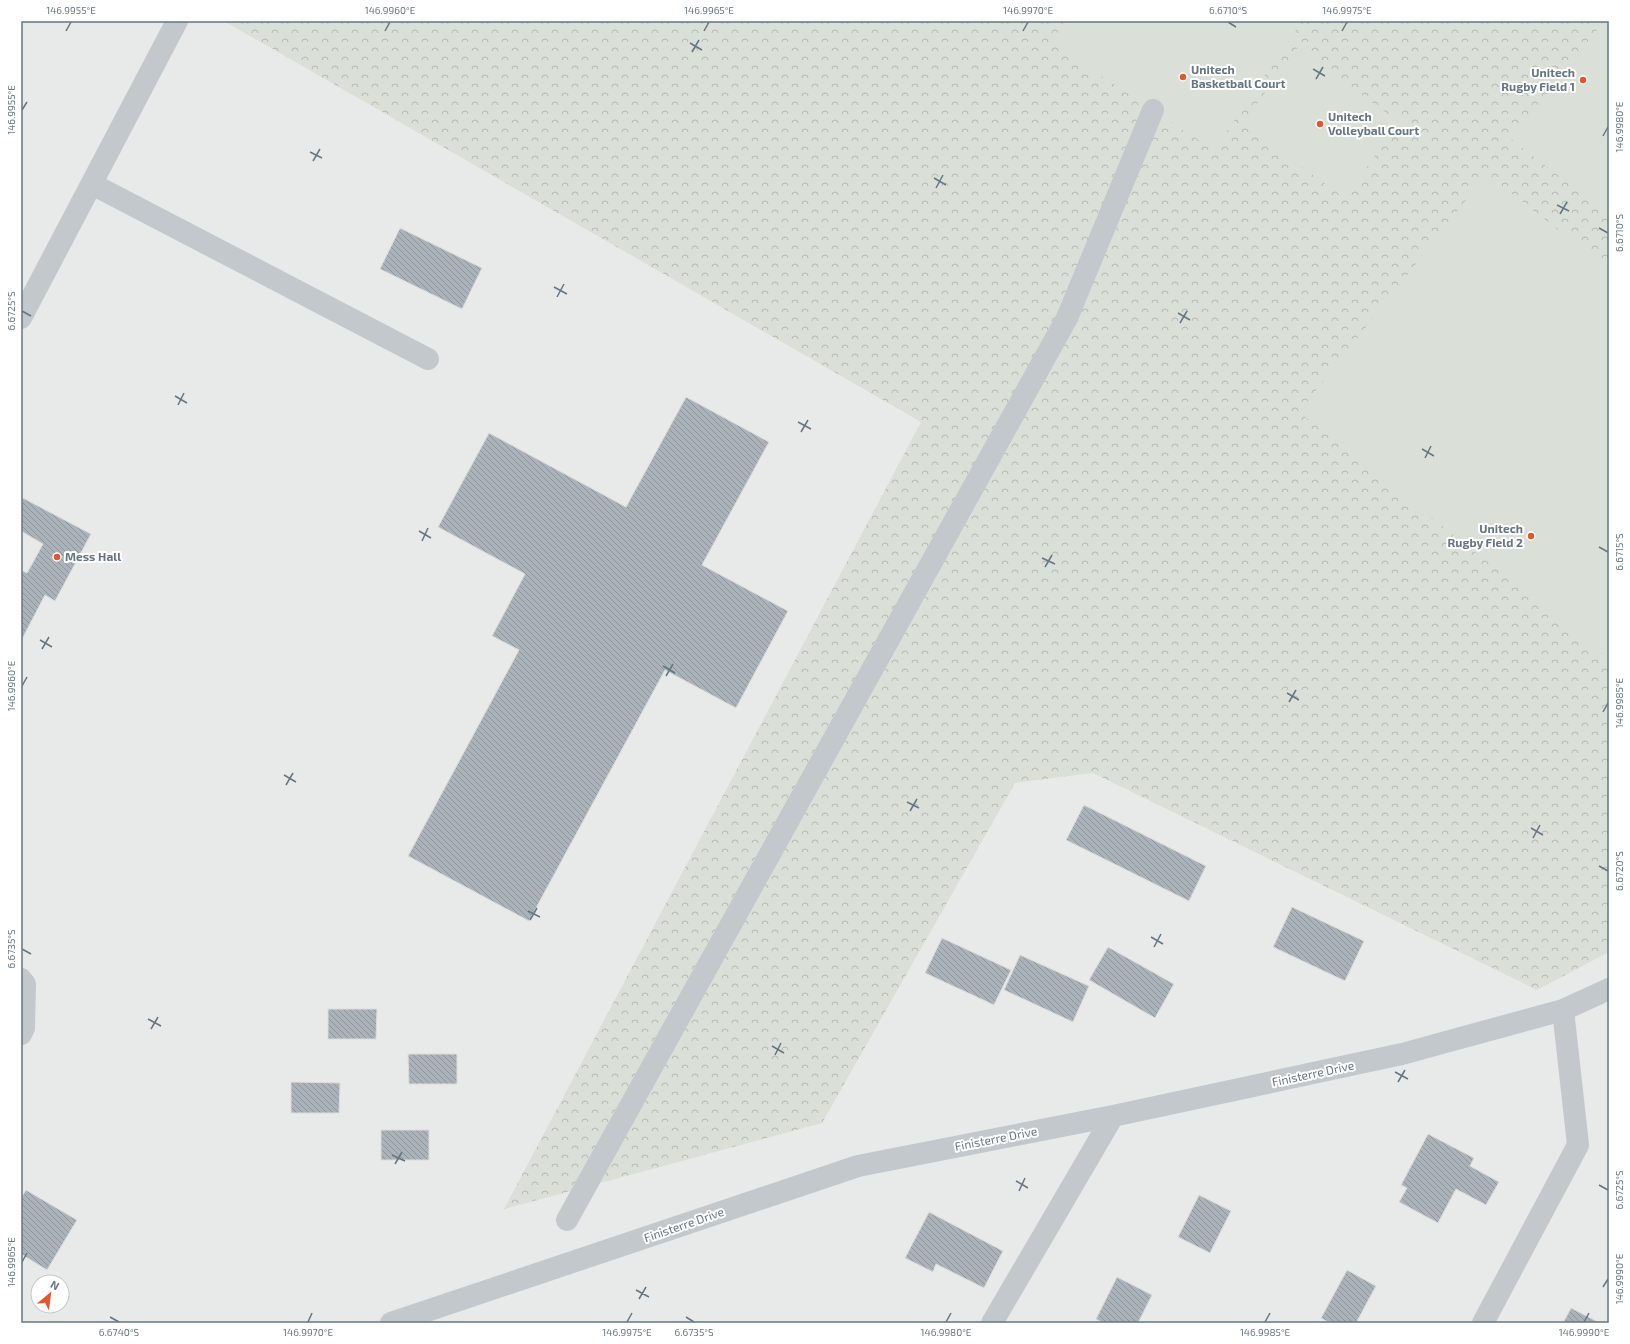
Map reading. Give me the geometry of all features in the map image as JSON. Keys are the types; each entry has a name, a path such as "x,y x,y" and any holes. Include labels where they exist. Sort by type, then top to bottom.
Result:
{"street":[{"path":"21,318 176,21"},
{"path":"566,1220 1067,318 1153,110"},
{"path":"92,184 428,359"},
{"path":"21,979 25,984 24,1028 21,1034"},
{"name":"Finisterre Drive","path":"392,1323 858,1166 1113,1116 1402,1054 1563,1010 1609,989"},
{"path":"1483,1323 1578,1145 1563,1010"},
{"path":"992,1323 1113,1116"}],"shaded area":[{"path":"21,21 1609,21 1609,1323 21,1323"}],"green space":[{"path":"224,21 1609,21 1609,952 1537,990 1093,773 1015,783 822,1123 504,1209 921,422"},
{"name":"Unitech Basketball Court","path":"1065,21 1302,21 1214,150 1051,43"},
{"name":"Unitech Rugby Field 1","path":"1604,21 1609,21 1609,215 1511,139"},
{"name":"Unitech Volleyball Court","path":"1297,48 1399,122 1345,198 1242,125"},
{"name":"Unitech Rugby Field 2","path":"1487,174 1609,270 1609,659 1299,412"}],"building":[{"path":"400,228 482,268 462,309 380,269"},
{"path":"686,397 769,442 702,565 788,611 736,708 665,670 529,921 408,856 519,650 492,636 525,574 438,527 489,433 626,507"},
{"name":"Mess Hall","path":"21,497 91,534 55,601 45,595 21,641 21,570 27,573 43,544 21,531"},
{"path":"1084,805 1206,866 1189,901 1066,840"},
{"path":"1292,907 1364,941 1345,981 1273,947"},
{"path":"942,938 1011,970 994,1005 925,973"},
{"path":"1108,947 1174,984 1155,1018 1089,980"},
{"path":"1020,955 1089,986 1073,1022 1004,990"},
{"path":"328,1009 377,1009 376,1039 328,1039"},
{"path":"408,1054 457,1054 457,1084 409,1084"},
{"path":"291,1082 340,1083 339,1113 291,1113"},
{"path":"381,1130 429,1130 429,1160 381,1160"},
{"path":"1428,1134 1474,1158 1470,1166 1499,1182 1486,1205 1456,1189 1438,1223 1399,1202 1407,1188 1401,1185"},
{"path":"26,1190 77,1220 47,1270 21,1254 21,1198"},
{"path":"1199,1195 1231,1211 1210,1253 1178,1237"},
{"path":"929,1212 1003,1251 984,1288 936,1264 933,1272 905,1258"},
{"path":"1347,1270 1376,1286 1356,1323 1330,1323 1321,1318"},
{"path":"1117,1277 1152,1295 1138,1323 1103,1323 1096,1319"},
{"path":"1571,1308 1600,1323 1563,1323"}],"place":[{"name":"Unitech Basketball Court","path":"1183,77"},
{"name":"Unitech Rugby Field 1","path":"1583,80"},
{"name":"Unitech Volleyball Court","path":"1320,124"},
{"name":"Unitech Rugby Field 2","path":"1531,536"},
{"name":"Mess Hall","path":"57,557"}]}
